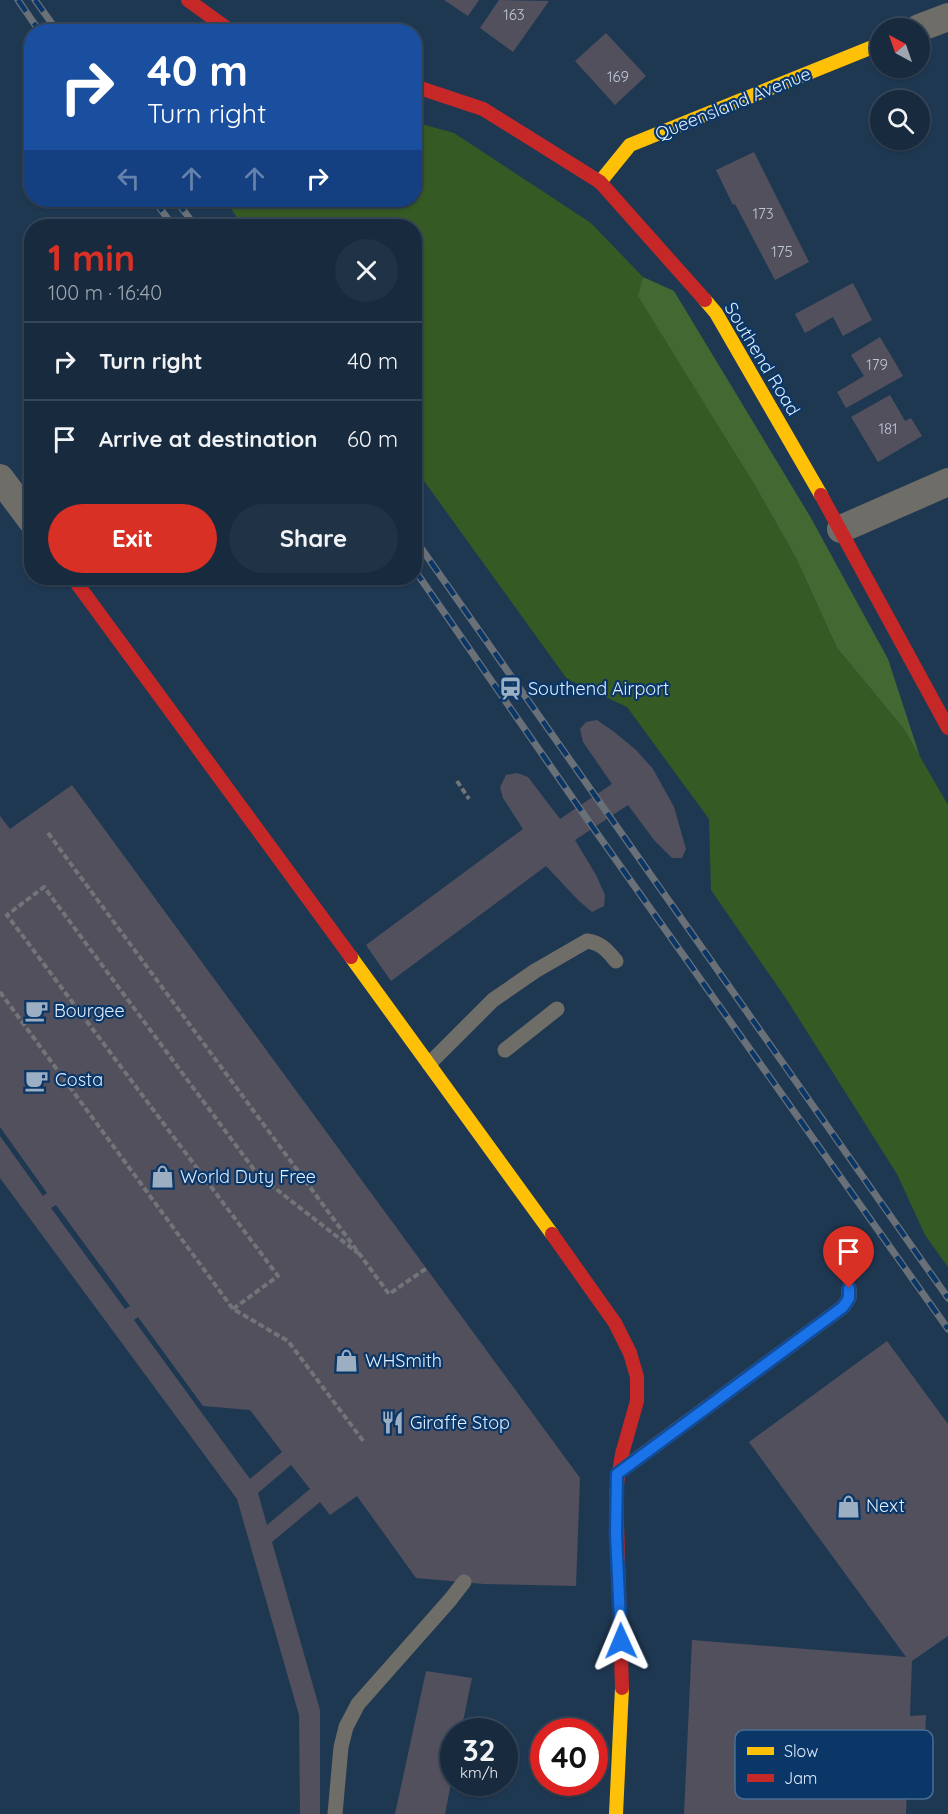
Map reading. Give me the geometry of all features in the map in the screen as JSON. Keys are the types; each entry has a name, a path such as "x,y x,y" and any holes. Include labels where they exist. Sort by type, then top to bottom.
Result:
{"street":[{"path":"188,0 221,24"},
{"path":"930,24 948,17"},
{"name":"Queensland Avenue","path":"600,182 630,146 870,48"},
{"name":"Southend Road","path":"422,89 483,110 600,182 716,313 842,529 948,728"},
{"path":"0,478 24,510"},
{"path":"842,529 948,482"},
{"path":"78,585 429,1065 615,1323 626,1343 635,1370 638,1397 617,1474 616,1522 622,1680 616,1814"}],"lane":[{"path":"429,1065 493,1000 535,971 586,941 596,942 605,948 616,961"},
{"path":"506,1050 557,1009"},
{"path":"617,1474 843,1307 849,1298 849,1288"},
{"path":"336,1814 341,1747 346,1727 358,1704 464,1582"}],"path":[{"path":"457,781 469,799"},
{"path":"48,833 389,1294 427,1268"},
{"path":"233,1309 278,1276 7,915 44,887 258,1175 358,1253"},
{"path":"0,992 233,1309 288,1341 364,1442"}],"green space":[{"path":"422,124 454,133 591,223 643,277 639,296 754,484 796,558 837,648 904,729 948,805 948,1267 925,1235 897,1174 787,1000 711,890 709,819 627,707 567,679 422,478 422,219 238,219 230,207 422,207"},
{"path":"643,277 674,291 811,518 888,659 920,757 904,729 837,648 796,558 754,484 638,296"}],"building":[{"path":"444,0 479,0 468,16"},
{"path":"499,0 549,1 513,52 480,28"},
{"path":"606,33 646,76 615,105 575,61"},
{"path":"754,152 809,262 775,280 716,170"},
{"path":"853,283 872,320 843,336 833,317 805,333 795,314"},
{"path":"880,337 903,376 846,408 837,392 864,376 851,355"},
{"path":"890,395 905,421 911,418 922,436 878,462 851,417"},
{"path":"597,720 636,750 653,769 674,807 686,849 682,858 672,858 654,840 628,805 575,840 605,895 604,906 592,912 546,866 391,981 366,945 523,829 503,798 500,787 506,775 517,773 528,777 560,819 612,784 583,742 580,729 586,722"},
{"path":"72,785 580,1478 576,1586 484,1584 416,1578 357,1496 330,1515 320,1502 272,1542 320,1710 320,1814 300,1814 299,1715 237,1499 0,1178 0,1136 43,1196 47,1193 0,1127 0,816 10,829","holes":["56,1205 130,1306 125,1309 51,1208","138,1317 203,1406 250,1410 282,1452 250,1479 134,1320","291,1465 310,1489 267,1525 258,1493"]},
{"path":"887,1341 948,1424 948,1636 912,1661 910,1716 926,1715 925,1730 735,1730 735,1799 907,1799 906,1814 684,1814 692,1640 906,1657 749,1442"},
{"path":"426,1671 472,1678 464,1718 440,1718 440,1796 449,1796 445,1814 395,1814"}],"railway":[{"path":"18,0 34,24"},
{"path":"35,0 52,24"},
{"path":"159,207 168,219"},
{"path":"181,207 190,219"},
{"path":"422,549 948,1298"},
{"path":"422,581 594,829 948,1329"}],"traffic: slow":[{"path":"600,182 630,145 870,48"},
{"path":"705,300 716,313 821,495"},
{"path":"351,957 552,1234"},
{"path":"616,1814 622,1688"}],"traffic: jam":[{"path":"188,0 221,24"},
{"path":"422,89 483,109 600,182 705,300"},
{"path":"821,495 948,728"},
{"path":"78,585 351,957"},
{"path":"552,1234 615,1323 630,1353 637,1377 637,1401 622,1454 616,1491 622,1688"}],"place":[{"name":"Southend Airport","path":"510,689"},
{"name":"Bourgee","path":"36,1011"},
{"name":"Costa","path":"37,1080"},
{"name":"World Duty Free","path":"162,1177"},
{"name":"WHSmith","path":"347,1361"},
{"name":"Giraffe Stop","path":"392,1423"},
{"name":"Next","path":"848,1506"}],"route":[{"path":"621,1641 616,1534 617,1474 843,1307 849,1298 849,1288"}]}
